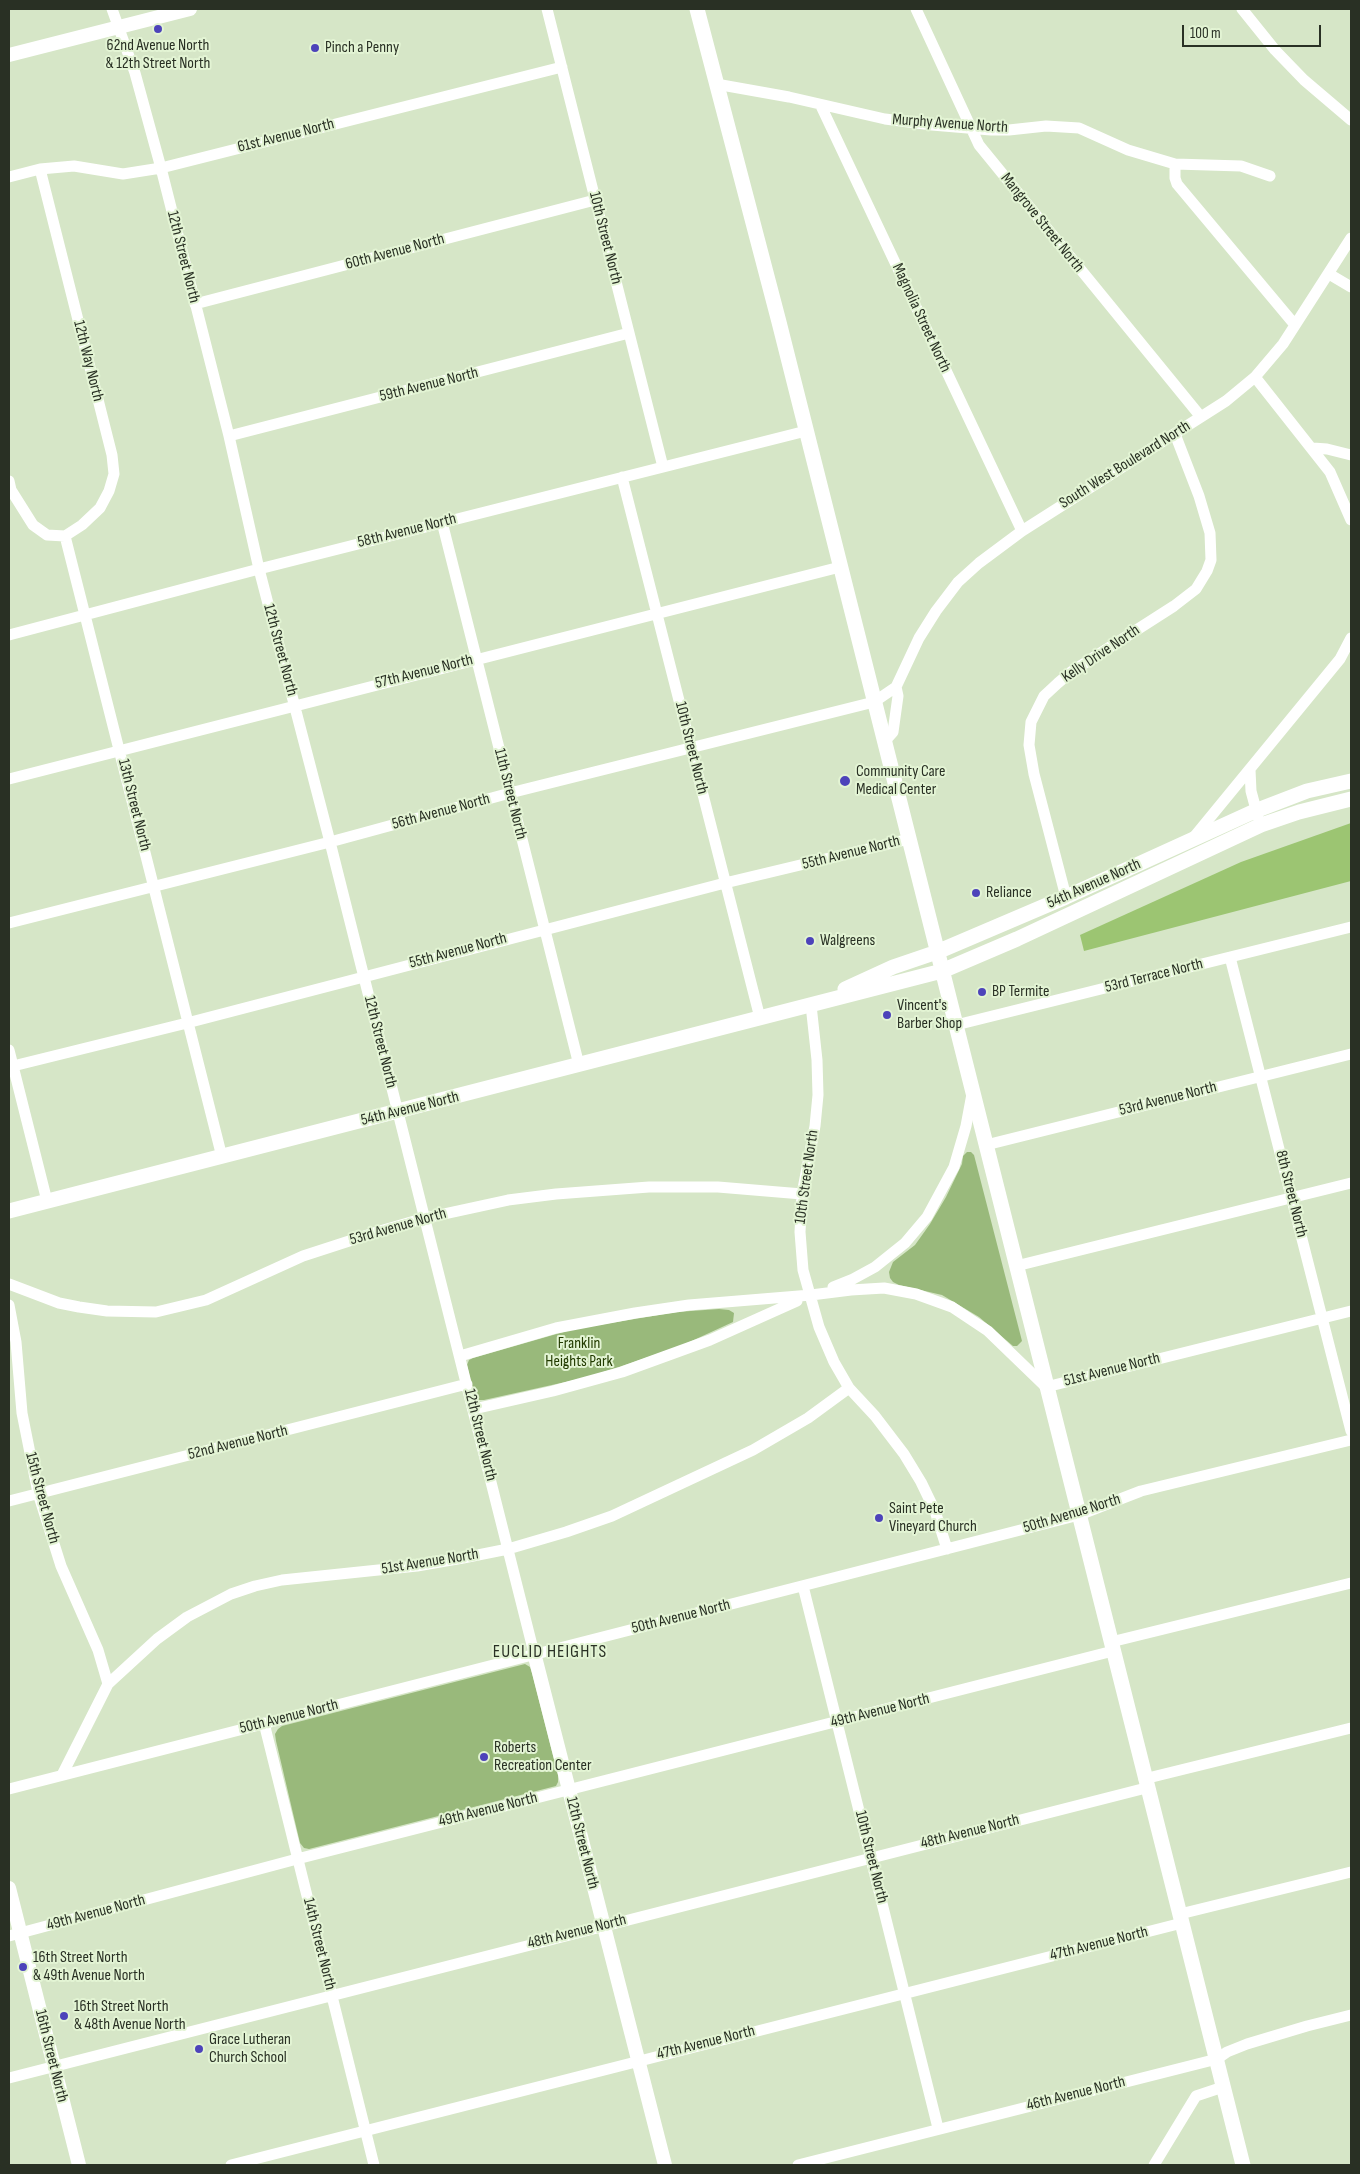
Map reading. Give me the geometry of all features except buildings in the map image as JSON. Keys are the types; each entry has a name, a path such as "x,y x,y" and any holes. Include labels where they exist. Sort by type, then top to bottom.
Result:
{"main road":[{"path":"697,9 938,952 1145,1783 1217,2059 1242,2165"},
{"name":"54th Avenue North","path":"9,1211 942,972 1017,939 1258,818 1307,791 1351,781"},
{"name":"54th Avenue North","path":"811,1005 893,967 938,952 1066,897 1194,837 1258,818 1351,799"}],"street":[{"name":"12th Street North","path":"112,9 135,73 161,168 229,436 259,569 474,1409 602,1925 665,2165"},
{"path":"9,55 190,9"},
{"name":"10th Street North","path":"547,9 663,467"},
{"name":"Mangrove Street North","path":"916,9 969,127 979,145 1201,417"},
{"path":"1242,9 1292,68 1351,120"},
{"name":"61st Avenue North","path":"9,177 40,169 74,166 123,174 161,168 562,67"},
{"name":"Murphy Avenue North","path":"716,84 885,119 932,125 1000,130 1046,126 1078,128 1128,150 1175,164 1241,166 1270,176"},
{"name":"Magnolia Street North","path":"821,106 1022,530"},
{"path":"1175,164 1177,184 1295,325"},
{"name":"12th Way North","path":"40,169 112,455 114,474 109,491 100,508 82,525 65,536"},
{"name":"60th Avenue North","path":"195,304 595,200"},
{"name":"South West Boulevard North","path":"884,742 893,732 898,696 896,687 919,638 936,610 958,582 1022,530 1226,401 1255,377 1271,360 1351,238"},
{"path":"1329,274 1351,287"},
{"name":"59th Avenue North","path":"229,436 629,334"},
{"path":"1255,377 1313,448 1330,472 1351,520"},
{"name":"58th Avenue North","path":"9,635 442,522 806,431"},
{"name":"Kelly Drive North","path":"1066,897 1034,774 1029,745 1031,722 1044,696 1058,683 1071,672 1174,606 1196,589 1207,571 1211,560 1210,533 1200,496 1175,434"},
{"path":"1313,448 1327,449 1351,455"},
{"name":"10th Street North","path":"622,477 760,1018"},
{"path":"9,481 11,490 33,525 47,535 65,536"},
{"name":"11th Street North","path":"442,522 579,1064"},
{"name":"13th Street North","path":"65,536 222,1157"},
{"name":"57th Avenue North","path":"9,779 840,568"},
{"path":"1194,837 1340,659 1351,638"},
{"path":"874,702 896,687"},
{"name":"56th Avenue North","path":"9,923 330,842 510,793 874,702"},
{"path":"1250,770 1251,791 1258,818"},
{"name":"55th Avenue North","path":"11,1066 187,1023 725,883 909,839"},
{"name":"53rd Terrace North","path":"956,1025 1351,927"},
{"name":"8th Street North","path":"1230,957 1351,1431"},
{"name":"10th Street North","path":"811,1005 817,1060 818,1095 815,1126 802,1194 800,1232 803,1270 819,1327 834,1362 849,1388 875,1416 904,1454 921,1482 935,1511 947,1550"},
{"path":"9,1050 11,1066 47,1201"},
{"name":"53rd Avenue North","path":"986,1145 1351,1054"},
{"path":"474,1409 553,1391 640,1366 710,1340 771,1311 853,1280 875,1267 905,1243 927,1217 954,1167 966,1126 972,1092"},
{"path":"1016,1266 1351,1183"},
{"name":"53rd Avenue North","path":"9,1284 69,1305 107,1311 156,1312 206,1300 303,1256 371,1234 425,1218 508,1200 629,1188 718,1187 802,1194"},
{"name":"51st Avenue North","path":"810,1296 842,1290 884,1288 902,1290 934,1299 952,1306 988,1331 1046,1387 1351,1311"},
{"path":"460,1356 512,1340 598,1319 689,1305 810,1296"},
{"name":"15th Street North","path":"9,1305 16,1342 22,1413 38,1493 61,1566 98,1650 108,1684"},
{"name":"52nd Avenue North","path":"9,1500 467,1384"},
{"name":"51st Avenue North","path":"62,1775 108,1684 157,1639 187,1617 231,1594 254,1586 282,1580 417,1566 508,1548 584,1526 674,1488 753,1450 808,1418 849,1388"},
{"name":"50th Avenue North","path":"9,1789 947,1550 1079,1515 1141,1491 1351,1440"},
{"name":"49th Avenue North","path":"14,1935 297,1859 836,1722 1351,1583"},
{"name":"10th Street North","path":"803,1586 938,2128"},
{"name":"14th Street North","path":"264,1723 374,2165"},
{"name":"48th Avenue North","path":"9,2078 872,1857 1351,1728"},
{"name":"47th Avenue North","path":"230,2165 904,1993 1351,1872"},
{"name":"16th Street North","path":"9,1888 14,1935 54,2066 79,2165"},
{"name":"46th Avenue North","path":"798,2165 938,2128 1217,2059 1227,2052 1248,2044 1307,2026 1351,2016"},
{"path":"1154,2165 1196,2096 1224,2087"}],"green space":[{"path":"967,1152 971,1152 974,1155 1022,1341 1017,1346 1013,1346 979,1317 942,1295 899,1285 890,1278 889,1272 893,1262 915,1245 930,1224 946,1197 962,1164 963,1156"},
{"name":"Franklin Heights Park","path":"729,1310 734,1313 733,1322 683,1345 631,1363 588,1377 484,1400 477,1400 473,1392 467,1365 469,1360 473,1358 574,1329 677,1312"},
{"path":"525,1664 530,1667 532,1673 558,1775 556,1786 309,1849 304,1848 300,1843 276,1741 275,1734 278,1729 282,1726"}],"shaded area":[{"path":"1351,823 1351,881 1084,951 1080,935 1241,862"}],"place":[{"name":"62nd Avenue North & 12th Street North","path":"158,29"},
{"name":"Pinch a Penny","path":"315,48"},
{"name":"Community Care Medical Center","path":"845,781"},
{"name":"Reliance","path":"976,893"},
{"name":"Walgreens","path":"810,941"},
{"name":"BP Termite","path":"982,992"},
{"name":"Vincent's Barber Shop","path":"887,1015"},
{"name":"Saint Pete Vineyard Church","path":"879,1518"},
{"name":"Roberts Recreation Center","path":"484,1757"},
{"name":"16th Street North & 49th Avenue North","path":"23,1967"},
{"name":"16th Street North & 48th Avenue North","path":"64,2016"},
{"name":"Grace Lutheran Church School","path":"199,2049"}],"district":[{"name":"EUCLID HEIGHTS","path":"550,1652"}]}
